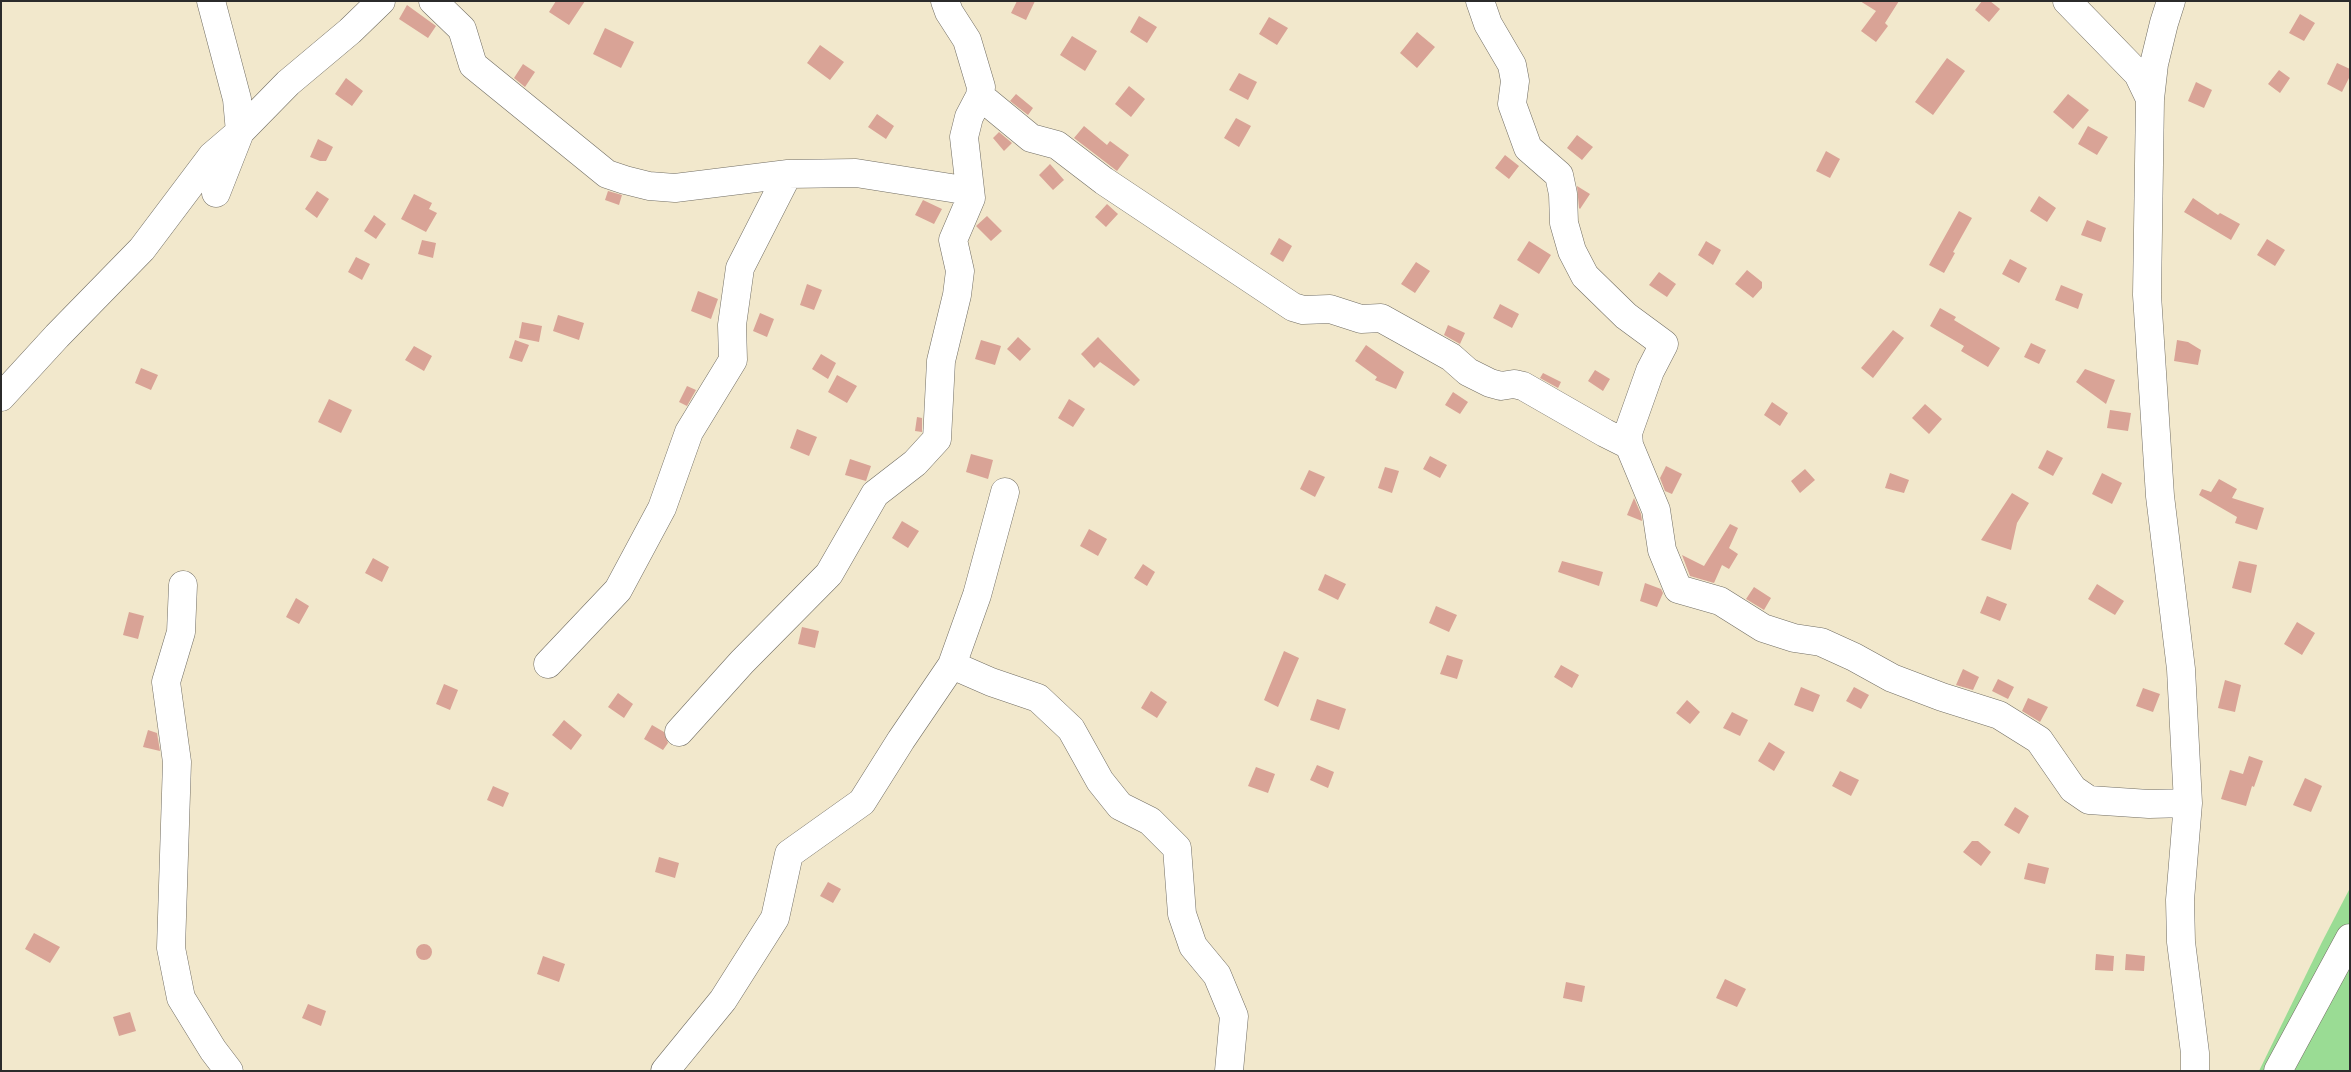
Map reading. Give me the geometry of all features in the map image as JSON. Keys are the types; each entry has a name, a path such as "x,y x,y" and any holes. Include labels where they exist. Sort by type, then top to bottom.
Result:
{"street":[{"path":"211,1 237,99 240,132 216,192"},
{"path":"1,397 57,336 142,249 212,156 240,132 288,83 350,32 381,1"},
{"path":"433,1 462,29 473,65 607,174 649,186 675,188 788,174 856,173 970,191"},
{"path":"679,732 742,662 829,574 875,494 915,464 937,439 941,361 957,295 960,271 953,240 971,198 964,137 969,116 980,96 981,86 967,40 949,12 946,1"},
{"path":"1480,1 1488,24 1512,65 1515,81 1512,104 1528,148 1559,175 1563,194 1564,223 1572,251 1585,276 1626,316 1664,344 1650,372 1628,433 1630,444 1656,510 1662,550 1678,589 1720,602 1763,628 1794,638 1820,642 1854,657 1892,678 1942,697 1999,715 2039,740 2073,789 2089,800 2149,804 2188,803"},
{"path":"2066,1 2138,74 2150,99"},
{"path":"2170,3 2154,64 2150,99 2148,304 2160,496 2182,669 2188,803 2180,900 2181,942 2196,1053 2194,1071"},
{"path":"980,96 1031,138 1057,144 1104,181 1293,307 1303,310 1330,309 1361,319 1382,318 1451,357 1468,372 1490,383 1501,386 1514,384 1523,386 1605,433 1630,444"},
{"path":"548,664 618,590 662,508 689,432 733,360 732,325 740,268 788,174"},
{"path":"665,1071 723,1000 775,918 789,854 862,802 952,665 977,595 1005,492"},
{"path":"183,586 181,632 166,682 177,762 171,948 180,998 213,1050 229,1071"},
{"path":"952,665 991,682 1038,698 1071,728 1100,781 1120,806 1150,822 1177,848 1182,914 1193,946 1217,975 1234,1016 1229,1071"},
{"path":"2278,1071 2350,938"}],"green space":[{"path":"2350,888 2350,1071 2259,1071 2322,942"}],"building":[{"path":"556,1 585,1 569,25 549,12"},
{"path":"1017,1 1035,1 1026,20 1011,13"},
{"path":"1860,1 1899,1 1885,23 1888,26 1876,42 1861,31 1876,11"},
{"path":"1982,1 1990,1 2000,9 1989,22 1975,10"},
{"path":"407,5 436,26 428,38 399,19"},
{"path":"2300,14 2315,23 2304,41 2289,33"},
{"path":"1139,16 1157,27 1147,43 1130,32"},
{"path":"1269,17 1288,28 1277,45 1259,34"},
{"path":"605,28 634,42 621,68 593,54"},
{"path":"1417,32 1435,47 1417,68 1400,53"},
{"path":"1072,36 1097,51 1085,71 1060,55"},
{"path":"820,45 844,62 830,80 807,63"},
{"path":"1947,58 1965,71 1933,115 1915,102"},
{"path":"2337,63 2350,69 2350,76 2342,92 2327,84"},
{"path":"523,64 535,72 525,87 514,78"},
{"path":"2279,70 2290,78 2280,93 2268,84"},
{"path":"1239,73 1257,82 1248,100 1229,90"},
{"path":"346,78 363,91 352,106 335,94"},
{"path":"2196,82 2212,90 2204,108 2188,101"},
{"path":"1129,86 1145,99 1131,117 1115,104"},
{"path":"1016,94 1033,108 1028,115 1010,101"},
{"path":"2068,94 2089,110 2073,129 2053,112"},
{"path":"877,114 894,126 886,139 868,127"},
{"path":"1236,118 1251,126 1239,147 1224,138"},
{"path":"1084,126 1107,145 1110,141 1129,155 1117,171 1074,138"},
{"path":"2088,126 2108,137 2097,155 2078,144"},
{"path":"999,132 1012,143 1004,151 993,138"},
{"path":"1577,135 1593,147 1582,160 1567,148"},
{"path":"318,139 333,147 326,161 310,157"},
{"path":"1826,151 1840,159 1830,178 1816,171"},
{"path":"1505,155 1519,166 1509,179 1495,168"},
{"path":"1050,164 1064,180 1053,190 1039,175"},
{"path":"1577,186 1590,194 1580,209 1579,208"},
{"path":"317,191 329,199 317,218 305,209"},
{"path":"608,191 622,195 619,205 605,200"},
{"path":"414,194 432,203 429,209 437,213 426,232 401,219"},
{"path":"2039,196 2056,208 2047,222 2030,211"},
{"path":"2193,198 2218,215 2220,213 2240,224 2231,240 2184,212"},
{"path":"923,200 942,209 934,224 915,215"},
{"path":"1107,204 1118,214 1106,227 1095,217"},
{"path":"1959,211 1972,218 1953,252 1955,253 1944,273 1929,265"},
{"path":"374,215 386,224 376,239 364,231"},
{"path":"987,216 1002,231 991,241 976,226"},
{"path":"2087,220 2106,228 2101,242 2081,235"},
{"path":"1279,238 1292,246 1283,262 1270,254"},
{"path":"2267,239 2285,250 2275,266 2257,255"},
{"path":"422,240 436,243 433,258 418,254"},
{"path":"1529,241 1551,255 1539,274 1517,260"},
{"path":"1706,241 1721,250 1713,265 1698,255"},
{"path":"356,257 370,264 362,280 348,272"},
{"path":"2010,259 2027,268 2019,283 2002,274"},
{"path":"1416,262 1430,271 1415,293 1401,284"},
{"path":"1747,270 1762,282 1762,288 1753,298 1735,284"},
{"path":"1659,272 1676,284 1667,297 1649,285"},
{"path":"807,284 822,290 814,310 800,305"},
{"path":"2061,285 2083,294 2078,309 2055,300"},
{"path":"698,291 718,299 711,319 691,311"},
{"path":"1500,304 1519,314 1512,328 1493,318"},
{"path":"1940,308 1956,317 1954,320 2000,348 1988,367 1961,351 1964,346 1930,326"},
{"path":"760,313 774,319 767,337 753,331"},
{"path":"558,315 584,323 579,340 553,331"},
{"path":"522,322 542,326 539,342 519,338"},
{"path":"1448,325 1465,333 1460,344 1444,335"},
{"path":"1893,330 1904,338 1873,378 1861,368"},
{"path":"1018,337 1031,349 1020,361 1007,349"},
{"path":"1098,337 1140,380 1134,386 1100,362 1094,368 1081,354"},
{"path":"515,340 529,345 522,362 509,358"},
{"path":"981,340 1001,346 995,365 975,359"},
{"path":"2177,340 2188,342 2201,350 2198,365 2174,361"},
{"path":"2031,343 2046,350 2039,364 2024,357"},
{"path":"1366,345 1404,372 1396,389 1375,380 1377,377 1355,361"},
{"path":"414,346 432,356 424,371 405,360"},
{"path":"821,354 836,363 828,379 812,369"},
{"path":"141,368 158,375 151,390 135,383"},
{"path":"2085,369 2115,380 2106,404 2076,382"},
{"path":"1595,370 1610,379 1603,391 1588,381"},
{"path":"1543,373 1561,382 1558,388 1540,378"},
{"path":"837,375 857,386 847,403 828,392"},
{"path":"687,386 696,390 687,406 679,402"},
{"path":"1453,392 1468,402 1460,414 1445,405"},
{"path":"329,399 352,410 341,433 318,422"},
{"path":"1069,399 1085,409 1073,427 1058,418"},
{"path":"1772,402 1788,413 1780,426 1764,415"},
{"path":"1925,404 1942,419 1929,434 1912,418"},
{"path":"2110,410 2131,413 2128,431 2107,428"},
{"path":"917,417 922,418 922,432 915,431"},
{"path":"797,429 817,437 809,456 790,448"},
{"path":"2047,450 2063,458 2053,476 2038,468"},
{"path":"971,454 993,460 988,479 966,472"},
{"path":"1430,456 1447,465 1440,478 1423,469"},
{"path":"850,459 871,466 866,481 845,475"},
{"path":"1666,466 1682,474 1672,494 1665,491 1660,478"},
{"path":"1385,467 1399,471 1392,493 1378,488"},
{"path":"1805,469 1815,480 1800,493 1791,481"},
{"path":"1309,470 1325,477 1315,497 1300,489"},
{"path":"1890,473 1909,480 1904,493 1885,488"},
{"path":"2102,473 2122,483 2112,504 2092,494"},
{"path":"2219,479 2237,489 2232,498 2264,508 2257,530 2235,523 2237,517 2199,495 2202,489 2211,492"},
{"path":"2012,493 2029,503 2017,523 2011,550 1981,540"},
{"path":"1634,498 1641,514 1642,521 1627,515"},
{"path":"902,521 919,531 908,548 892,538"},
{"path":"1730,524 1738,528 1729,548 1738,554 1729,569 1722,565 1714,583 1690,576 1682,555 1704,566"},
{"path":"1089,529 1107,539 1098,556 1080,546"},
{"path":"373,558 389,567 382,582 365,573"},
{"path":"1562,561 1603,572 1599,586 1558,572"},
{"path":"2239,561 2257,565 2251,593 2232,588"},
{"path":"1143,564 1155,572 1147,586 1134,578"},
{"path":"1325,574 1346,584 1338,600 1318,590"},
{"path":"1645,583 1661,589 1663,593 1657,607 1640,601"},
{"path":"2097,584 2124,601 2115,615 2088,599"},
{"path":"1754,587 1771,598 1764,610 1746,599"},
{"path":"1987,596 2007,604 2000,621 1980,613"},
{"path":"296,598 309,606 299,624 286,617"},
{"path":"1436,606 1457,615 1449,632 1429,623"},
{"path":"129,612 144,616 138,639 123,635"},
{"path":"2297,622 2315,633 2302,655 2284,644"},
{"path":"802,627 819,631 815,648 798,644"},
{"path":"1284,651 1299,658 1278,707 1264,700"},
{"path":"1447,655 1463,660 1457,679 1440,674"},
{"path":"1561,665 1579,675 1572,688 1554,677"},
{"path":"1963,669 1979,677 1973,690 1956,685"},
{"path":"1998,679 2014,687 2008,699 1992,691"},
{"path":"2225,680 2241,685 2235,712 2218,708"},
{"path":"444,684 458,690 450,710 436,704"},
{"path":"1801,687 1820,695 1813,712 1794,705"},
{"path":"1854,687 1869,695 1861,709 1846,701"},
{"path":"2143,688 2160,694 2153,712 2136,706"},
{"path":"1151,691 1167,702 1157,718 1141,708"},
{"path":"618,693 633,704 624,718 608,707"},
{"path":"2028,698 2048,707 2040,722 2022,711"},
{"path":"1317,699 1346,709 1339,730 1310,720"},
{"path":"1687,700 1700,712 1690,724 1676,713"},
{"path":"1732,712 1748,720 1740,736 1723,728"},
{"path":"564,720 582,735 571,750 552,735"},
{"path":"652,725 664,732 668,743 663,750 644,739"},
{"path":"148,730 157,733 160,751 143,747"},
{"path":"1769,742 1785,752 1774,771 1758,761"},
{"path":"2249,756 2263,761 2246,806 2221,799 2230,770 2243,774"},
{"path":"1317,765 1334,772 1328,788 1310,780"},
{"path":"1256,767 1275,774 1268,793 1248,786"},
{"path":"1840,771 1859,780 1851,796 1832,786"},
{"path":"2305,778 2322,786 2311,812 2293,805"},
{"path":"493,786 509,793 503,807 487,800"},
{"path":"2015,807 2029,816 2019,834 2004,825"},
{"path":"1972,841 1978,841 1991,852 1981,866 1963,852"},
{"path":"659,857 679,863 675,878 655,872"},
{"path":"2028,863 2049,868 2045,884 2024,879"},
{"path":"828,882 841,889 833,903 820,896"},
{"path":"34,933 60,947 50,963 25,949"},
{"path":"424,944 430,946 432,952 430,958 424,960 418,958 416,952 418,946"},
{"path":"2096,954 2114,956 2113,971 2095,970"},
{"path":"2126,954 2145,956 2144,971 2125,970"},
{"path":"543,956 565,964 559,982 537,974"},
{"path":"1725,979 1746,989 1737,1007 1716,998"},
{"path":"1566,982 1585,986 1582,1002 1563,998"},
{"path":"308,1004 326,1011 321,1026 302,1018"},
{"path":"130,1012 136,1031 119,1036 113,1017"}]}
